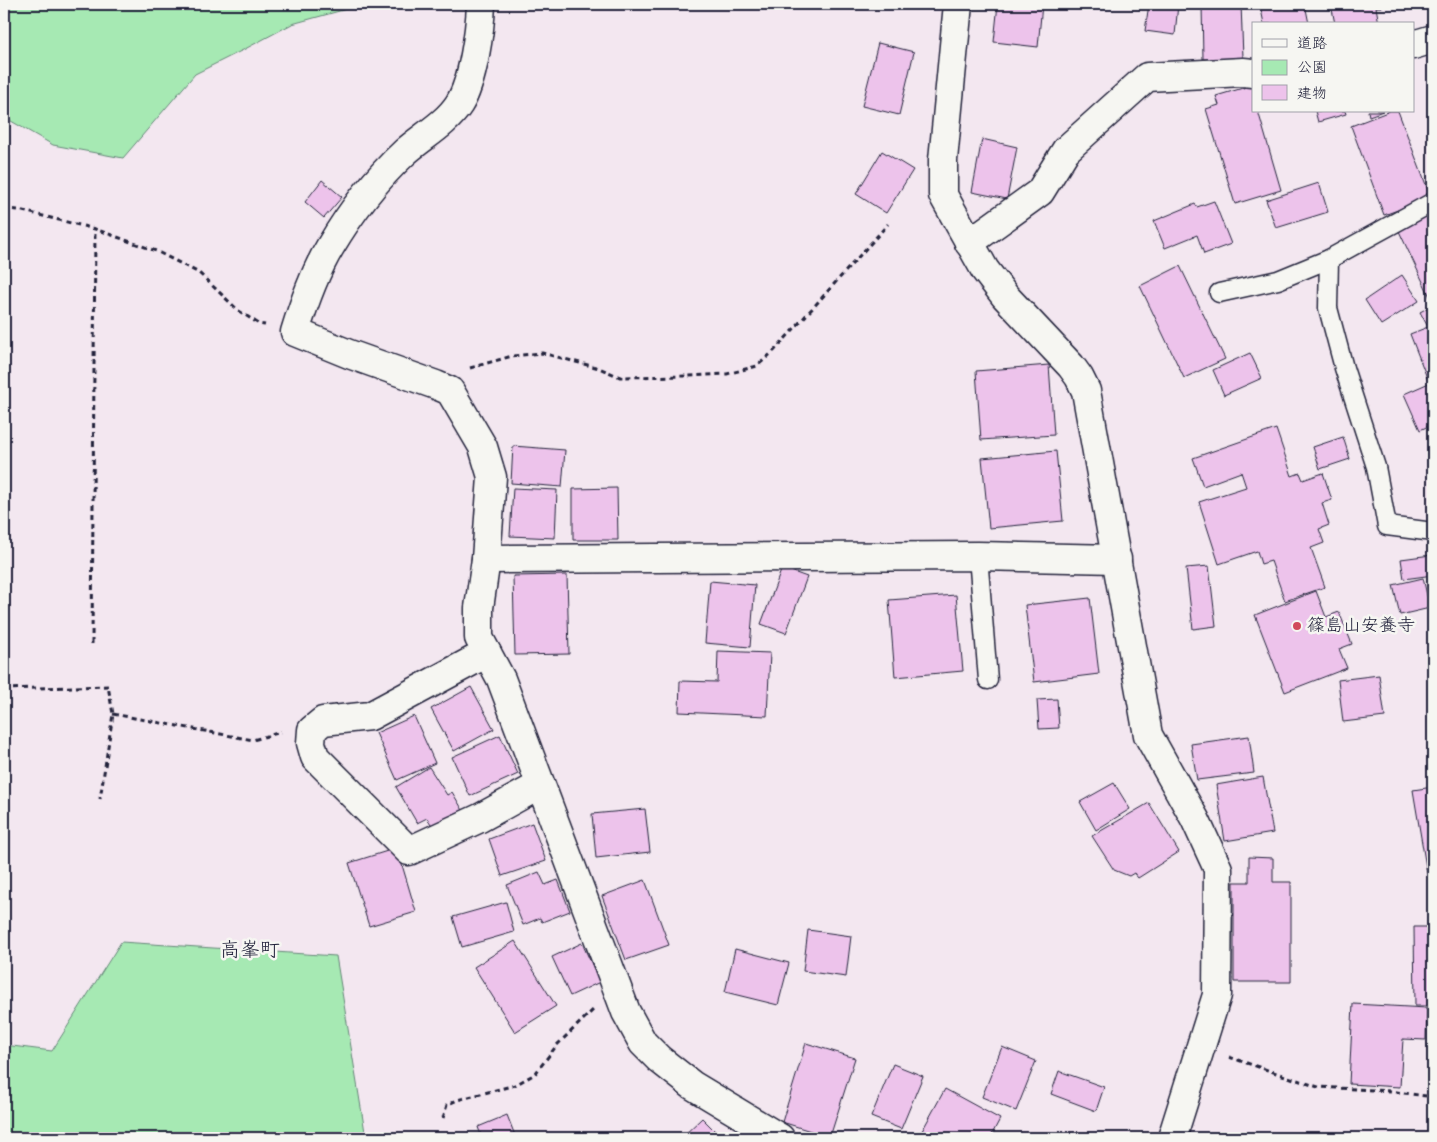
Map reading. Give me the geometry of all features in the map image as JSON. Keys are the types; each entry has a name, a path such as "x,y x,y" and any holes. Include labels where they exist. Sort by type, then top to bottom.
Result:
{"street":[{"path":"481,4 476,46 468,83 459,104 443,121 406,152 379,180 353,213 329,248 302,309 295,332 349,354 436,384 450,391 484,447 492,476 479,638 501,679 626,1012 643,1043 659,1059 692,1085 780,1138"},
{"path":"958,4 942,160 943,195 985,270 1005,296 1079,376 1086,391 1148,735 1195,818 1218,869 1216,995 1172,1138"},
{"path":"1414,45 1433,39"},
{"path":"969,243 1040,192 1066,150 1147,77 1252,73"},
{"path":"486,559 978,556 1117,559"},
{"path":"487,653 370,716 323,722 312,730 310,743 314,757 410,851 480,818 540,785"}],"lane":[{"path":"1219,293 1278,280 1329,259 1433,202"},
{"path":"1329,259 1328,308 1344,368 1376,467 1387,526 1433,532"},
{"path":"978,556 988,680"}],"path":[{"path":"4,209 19,210 94,229 156,251 198,273 239,311 259,324 295,332"},
{"path":"436,384 455,372 512,356 542,352 599,368 620,377 727,374 758,366 774,351 888,224"},
{"path":"92,644 94,229"},
{"path":"4,689 108,686 113,714 100,799"},
{"path":"113,714 253,740 289,729 323,722"},
{"path":"443,1118 448,1105 457,1100 515,1084 535,1074 557,1045 599,1004 619,994"},
{"path":"1224,1056 1318,1087 1390,1091 1433,1096"}],"green space":[{"path":"4,4 354,4 354,7 292,24 195,74 123,158 53,145 4,117"},
{"path":"121,942 336,956 366,1138 4,1138 4,1045 52,1051"}],"building":[{"path":"998,4 1042,4 1038,47 994,42"},
{"path":"1149,4 1178,4 1175,35 1145,31"},
{"path":"1202,4 1241,4 1243,58 1203,59"},
{"path":"1260,4 1305,4 1309,22 1264,22"},
{"path":"1331,4 1382,4 1382,7 1376,7 1379,22 1335,22"},
{"path":"878,43 914,52 899,115 862,106"},
{"path":"1252,85 1252,112 1258,112 1281,190 1235,204 1206,109 1219,105 1216,96"},
{"path":"1315,112 1345,112 1346,114 1318,122"},
{"path":"1368,112 1380,112 1369,116"},
{"path":"1387,112 1398,112 1431,198 1384,215 1351,126"},
{"path":"982,139 1017,147 1007,199 972,192"},
{"path":"882,151 913,170 886,213 856,194"},
{"path":"322,180 342,197 324,218 305,202"},
{"path":"1319,183 1328,212 1276,228 1266,200"},
{"path":"1214,201 1231,244 1204,254 1197,235 1165,248 1154,221 1195,204 1197,207"},
{"path":"1433,212 1433,300 1432,301 1398,229"},
{"path":"1180,266 1225,359 1184,378 1140,286"},
{"path":"1402,275 1419,301 1381,325 1365,300"},
{"path":"1433,305 1433,424 1420,430 1404,394 1429,383 1410,334 1428,327 1420,312"},
{"path":"1250,353 1262,378 1224,395 1213,370"},
{"path":"1049,365 1054,435 981,440 976,371"},
{"path":"1276,429 1292,476 1300,473 1303,480 1323,473 1332,500 1322,503 1329,525 1319,529 1324,543 1311,548 1325,587 1285,601 1271,561 1261,564 1257,551 1219,564 1199,502 1246,487 1241,472 1203,486 1193,458"},
{"path":"1343,437 1350,459 1320,469 1313,447"},
{"path":"513,446 565,450 562,487 511,483"},
{"path":"1056,451 1063,521 989,528 982,458"},
{"path":"513,488 557,490 555,538 510,536"},
{"path":"617,488 618,540 573,540 573,489"},
{"path":"1431,555 1433,575 1404,579 1401,559"},
{"path":"1209,566 1216,626 1193,629 1186,568"},
{"path":"782,568 807,577 786,633 761,624"},
{"path":"567,575 569,654 515,655 513,576"},
{"path":"1423,578 1430,608 1400,615 1393,585"},
{"path":"710,581 755,585 750,647 705,643"},
{"path":"1316,591 1326,617 1339,612 1352,644 1339,649 1347,668 1285,692 1255,615"},
{"path":"956,595 963,671 895,677 889,600"},
{"path":"1090,598 1099,674 1034,682 1025,605"},
{"path":"718,651 770,653 767,716 679,712 680,681 717,682"},
{"path":"1379,675 1385,717 1343,722 1338,680"},
{"path":"471,687 494,729 454,751 431,709"},
{"path":"1057,699 1059,728 1039,729 1037,700"},
{"path":"414,716 435,763 397,780 376,733"},
{"path":"500,735 518,774 470,796 452,757"},
{"path":"1249,736 1254,773 1197,780 1191,744"},
{"path":"429,767 447,795 452,792 464,812 435,830 427,818 417,823 396,787"},
{"path":"1263,777 1273,833 1225,841 1216,785"},
{"path":"1114,783 1130,809 1096,830 1080,802"},
{"path":"1433,787 1433,872 1427,873 1413,790"},
{"path":"1149,803 1179,852 1138,878 1134,873 1129,876 1114,870 1092,836"},
{"path":"645,809 650,852 596,858 592,814"},
{"path":"532,823 546,861 502,876 489,839"},
{"path":"397,848 416,912 369,926 349,863"},
{"path":"1249,857 1273,858 1273,882 1291,882 1291,982 1234,982 1234,882 1249,882"},
{"path":"539,872 545,885 558,880 570,911 542,922 540,918 523,925 507,885"},
{"path":"645,880 669,945 626,960 602,896"},
{"path":"506,902 514,932 462,947 453,917"},
{"path":"1414,927 1433,927 1433,1006 1415,1006"},
{"path":"808,930 851,936 846,977 803,971"},
{"path":"515,941 556,1006 515,1032 474,967"},
{"path":"582,943 600,982 570,996 552,957"},
{"path":"735,949 789,963 778,1005 725,992"},
{"path":"1353,1004 1427,1008 1426,1040 1403,1039 1400,1087 1349,1084"},
{"path":"806,1043 855,1058 830,1137 782,1122"},
{"path":"1002,1047 1036,1061 1016,1111 982,1097"},
{"path":"893,1064 923,1076 901,1129 871,1117"},
{"path":"1059,1071 1104,1087 1096,1111 1051,1094"},
{"path":"945,1089 1000,1119 990,1138 935,1138 922,1131"},
{"path":"507,1115 516,1138 482,1138 478,1127"},
{"path":"702,1118 722,1138 681,1138"}],"place":[{"name":"篠島山安養寺","path":"1297,626"}],"district":[{"name":"高峯町","path":"250,950"}]}
